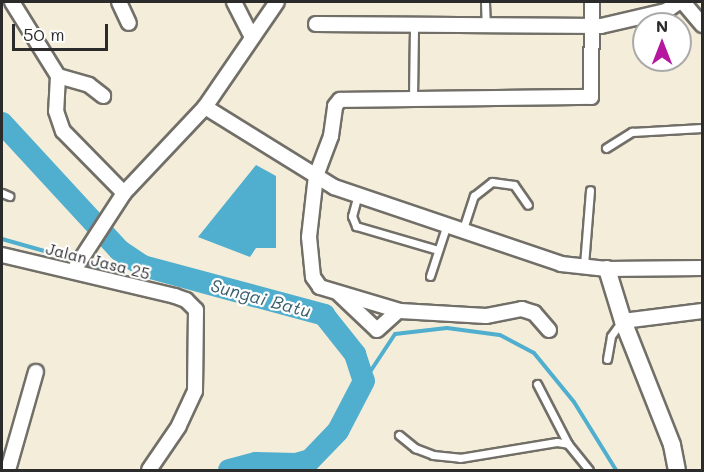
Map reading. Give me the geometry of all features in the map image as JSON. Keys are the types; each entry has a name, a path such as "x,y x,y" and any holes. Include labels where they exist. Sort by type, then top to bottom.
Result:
{"street":[{"path":"12,2 58,76 56,111 63,131 122,197"},
{"path":"119,2 129,23"},
{"path":"234,2 251,36"},
{"path":"75,267 122,197 205,107 251,36 277,2"},
{"path":"549,330 534,313 522,309 486,316 398,311 320,287 313,277 309,237 316,176 331,136 335,106 340,100 586,99 594,91 592,2"},
{"path":"316,24 592,26 666,11 681,2 702,25"},
{"path":"58,76 90,86 103,96"},
{"path":"205,107 316,176 358,194 561,264 607,269 702,268"},
{"name":"Jalan Jasa 25","path":"2,255 75,267 186,300 196,310 198,327 195,391 179,426 149,471"},
{"path":"607,269 622,321 665,423 677,471"},
{"path":"339,293 377,330 398,311"},
{"path":"622,321 702,311"},
{"path":"8,471 36,372"}],"lane":[{"path":"485,2 486,26"},
{"path":"413,99 414,25"},
{"path":"606,148 632,132 702,128"},
{"path":"463,229 474,196 492,182 514,185 528,205"},
{"path":"584,265 591,190"},
{"path":"358,194 352,216 356,226 438,250"},
{"path":"430,276 447,224"},
{"path":"607,359 611,336 622,321"},
{"path":"537,384 568,444 588,471"},
{"path":"399,435 415,448 433,455 460,458 557,442 568,444"}],"water":[{"path":"256,165 276,176 276,248 256,248 250,257 198,237"}],"waterway":[{"name":"Sungai Batu","path":"2,123 119,250 143,266 324,315 355,354 364,381 338,431 310,460 296,464 256,463 229,470"},
{"path":"2,239 76,260"},
{"path":"83,262 104,268 143,266"},
{"path":"364,381 395,334 447,328 500,335 534,353 574,402 616,470"}]}
